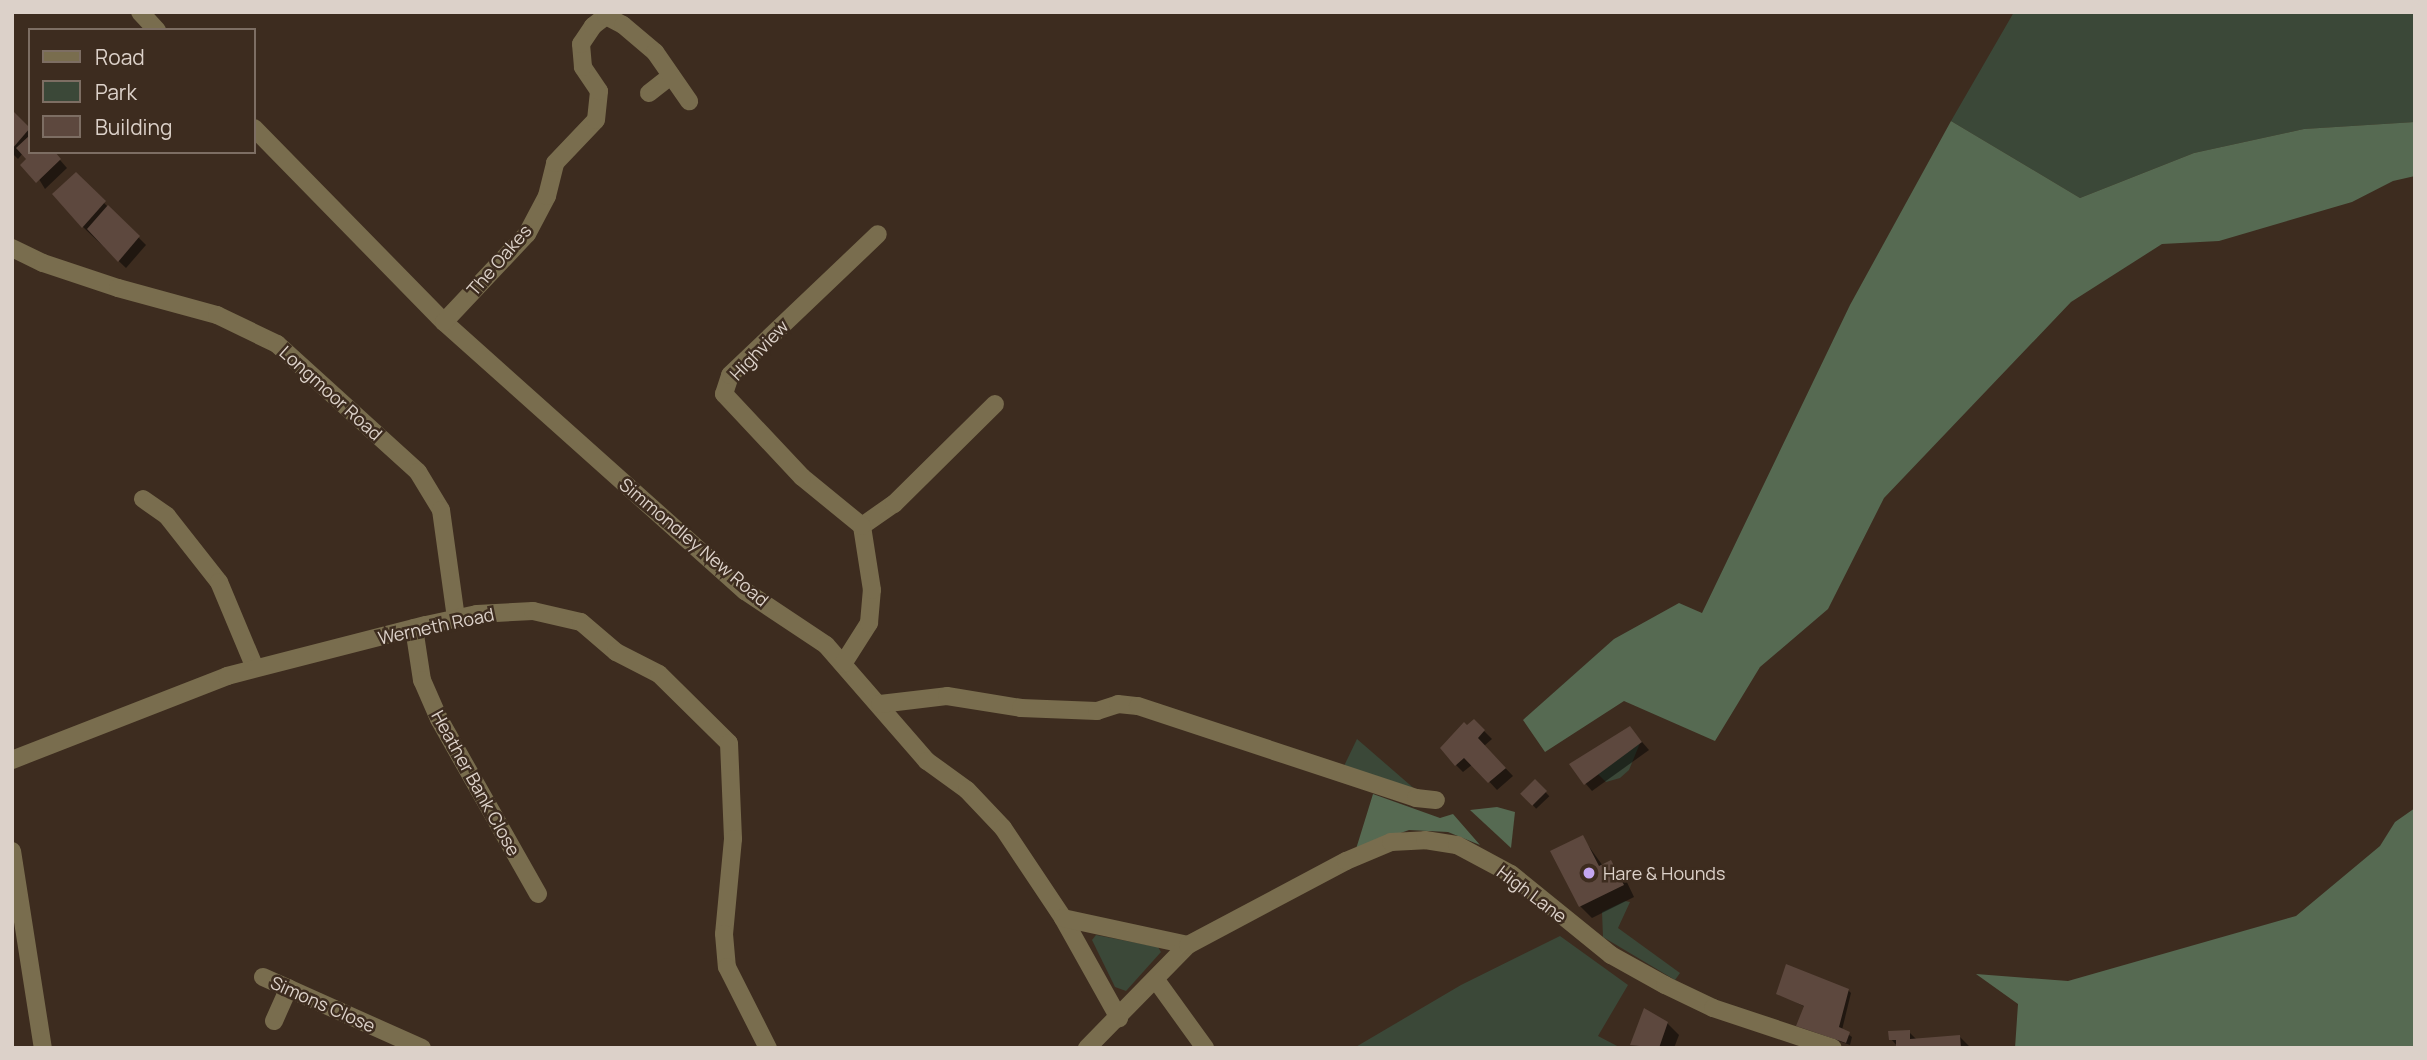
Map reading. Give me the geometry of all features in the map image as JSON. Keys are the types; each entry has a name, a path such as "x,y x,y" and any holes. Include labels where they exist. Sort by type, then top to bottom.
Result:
{"street":[{"path":"140,12 155,28"},
{"name":"The Oakes","path":"444,323 527,234 547,196 555,163 596,120 599,91 583,67 581,44 593,26 606,14 655,52 689,101"},
{"path":"649,93 671,76"},
{"name":"Simmondley New Road","path":"256,130 444,323 735,582 826,645 927,761 967,790 1003,828 1063,918 1119,1018"},
{"name":"Highview","path":"862,526 802,477 724,394 730,375 878,234"},
{"name":"Longmoor Road","path":"12,248 43,263 118,288 218,315 277,344 418,472 441,510 456,618"},
{"path":"843,664 869,623 872,590 862,526 894,504 995,404"},
{"path":"143,499 167,516 219,582 255,668"},
{"name":"Werneth Road","path":"12,760 255,668 414,628 456,618 533,611 581,622 616,652 659,674 729,743 733,839 724,934 727,967 768,1048"},
{"name":"Heather Bank Close","path":"414,628 422,680 439,719 538,894"},
{"path":"880,704 947,696 1021,708 1097,711 1118,704 1138,706 1416,798 1436,800"},
{"name":"High Lane","path":"1087,1048 1188,945 1346,861 1391,842 1425,840 1457,845 1511,874 1611,955 1665,985 1713,1008 1833,1048"},
{"path":"12,850 43,1048"},
{"path":"1063,918 1188,945"},
{"name":"Simons Close","path":"262,977 422,1048"},
{"path":"1156,980 1205,1048"},
{"path":"275,1021 289,988"}],"green space":[{"path":"2014,12 2415,12 2415,122 2304,129 2194,153 2080,198 1951,121"},
{"path":"1951,121 2080,198 2194,153 2304,129 2415,122 2415,176 2393,181 2352,202 2219,241 2162,244 2071,302 1884,498 1828,609 1760,667 1715,741 1624,701 1545,752 1523,720 1614,639 1679,603 1702,613 1850,305"},
{"path":"1357,739 1417,791 1344,766"},
{"path":"1640,743 1629,770 1620,778 1606,782 1598,774"},
{"path":"1373,794 1440,818 1453,814 1480,845 1448,832 1409,830 1356,849"},
{"path":"1497,807 1515,812 1511,848 1470,810"},
{"path":"2415,808 2415,1048 2015,1048 2018,1004 1976,974 2068,981 2296,916 2380,846 2395,822"},
{"path":"1625,901 1630,902 1618,928 1680,973 1675,980 1603,937 1602,912"},
{"path":"1096,935 1158,947 1161,952 1126,991 1115,987 1092,940"},
{"path":"1560,936 1628,985 1598,1036 1621,1048 1354,1048 1461,985"}],"building":[{"path":"12,110 28,126 28,130 12,149"},
{"path":"28,137 28,154 57,154 61,159 36,183 20,165 26,159 16,148"},
{"path":"76,172 106,201 82,228 52,194"},
{"path":"108,205 140,236 118,262 87,229"},
{"path":"1474,719 1485,730 1478,738 1506,768 1488,783 1464,758 1455,766 1440,748 1464,722 1467,725"},
{"path":"1630,726 1642,742 1584,785 1569,764"},
{"path":"1535,779 1547,791 1532,806 1520,794"},
{"name":"Hare & Hounds","path":"1583,835 1599,866 1611,860 1624,885 1579,907 1550,851"},
{"path":"1786,964 1849,989 1839,1027 1850,1032 1846,1043 1796,1026 1804,1006 1776,994"},
{"path":"1644,1008 1668,1022 1659,1048 1630,1045"},
{"path":"1910,1030 1910,1039 1960,1035 1961,1048 1896,1048 1896,1040 1889,1040 1888,1031"}],"place":[{"name":"Hare & Hounds","path":"1589,873"}]}
